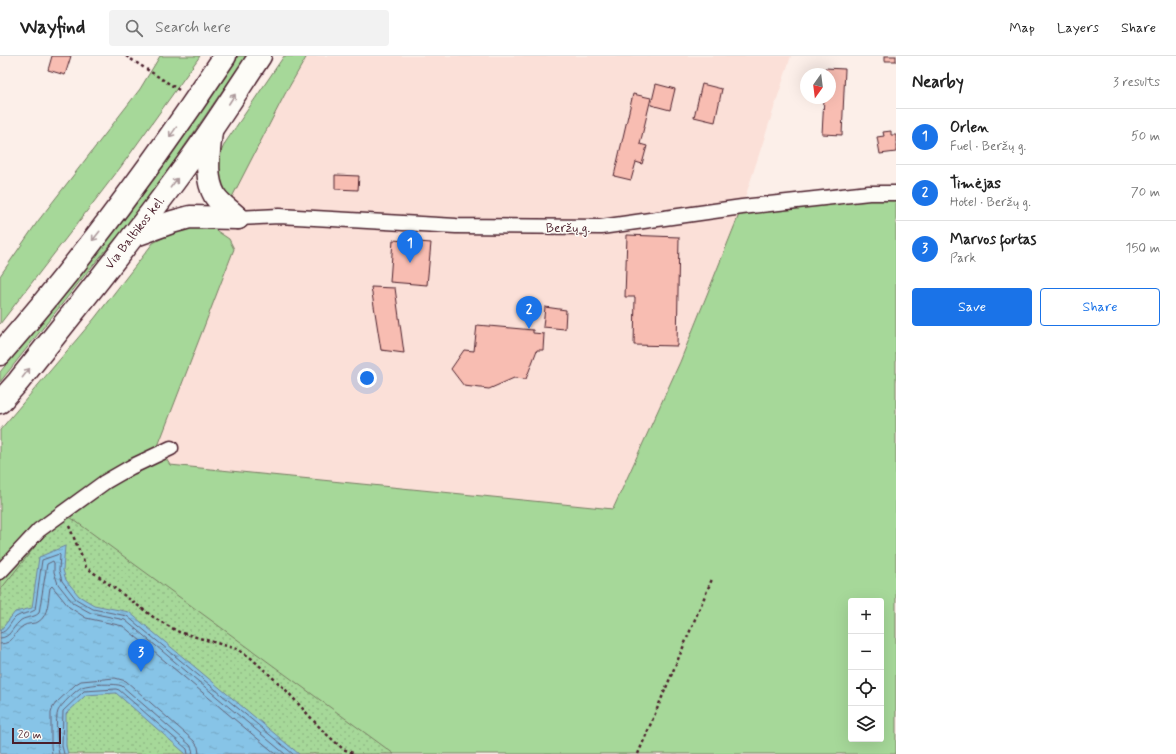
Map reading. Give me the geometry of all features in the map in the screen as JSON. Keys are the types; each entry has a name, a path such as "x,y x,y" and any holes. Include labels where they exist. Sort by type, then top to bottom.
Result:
{"highway":[{"path":"0,354 99,232 146,170 196,100 225,56"},
{"name":"Via Baltikos kel.","path":"0,402 18,382 133,236 211,131 260,56"},
{"path":"211,131 208,166 209,183 216,198 238,218"},
{"path":"133,236 190,217 238,218"}],"street":[{"name":"Beržų g.","path":"238,218 279,216 456,226 601,227 742,207 869,193 896,193"},
{"path":"0,572 39,530 63,512 105,482 131,467 171,448"}],"path":[{"path":"126,56 196,100"},
{"path":"63,512 86,567 156,620 179,632 237,649 251,658 284,688 323,731 343,749 355,754"},
{"path":"638,754 712,579"}],"shaded area":[{"path":"307,56 791,56 742,207 680,362 613,509 170,465 158,446 234,249 229,239 214,229 285,94"}],"green space":[{"path":"160,56 200,56 120,168 0,324 0,276 38,221 140,89"},
{"path":"238,56 246,56 162,179 124,229 89,270 0,382 0,372 118,226 155,177"},
{"path":"284,56 307,56 285,94 230,201 219,189 216,163 225,143"},
{"path":"896,193 896,754 299,754 0,631 0,430 94,319 153,243 178,230 196,227 214,229 229,239 234,249 158,446 170,465 613,509 680,362 742,207"},
{"path":"63,512 394,754 0,754 0,590"}],"water":[{"path":"65,546 63,570 66,580 79,596 94,605 129,612 299,754 186,754 116,693 86,695 66,714 66,746 68,754 0,754 0,631 15,612 32,608 39,557"}],"building":[{"path":"52,56 71,56 65,75 48,70"},
{"path":"885,56 896,56 896,61 885,61"},
{"path":"836,69 845,69 842,135 822,134 824,104 836,104"},
{"path":"656,84 675,89 670,110 651,105"},
{"path":"702,84 722,89 715,122 694,117"},
{"path":"633,94 651,98 640,144 647,146 642,164 636,162 631,180 614,176"},
{"path":"891,131 891,135 896,135 896,152 880,154 877,137 884,136 883,132"},
{"path":"335,175 359,176 358,190 335,189"},
{"path":"627,235 679,237 677,346 634,345 635,297 625,297"},
{"path":"393,240 431,243 427,285 390,282"},
{"path":"371,287 395,288 404,353 381,350"},
{"path":"545,307 566,310 565,329 543,327"},
{"path":"477,325 533,330 533,333 544,334 543,350 537,350 526,379 514,378 489,389 464,386 451,369 464,350 474,351"}],"place":[{"name":"Orlen","path":"410,263"},
{"name":"Timėjas","path":"529,329"},
{"name":"Marvos fortas","path":"141,672"}]}
